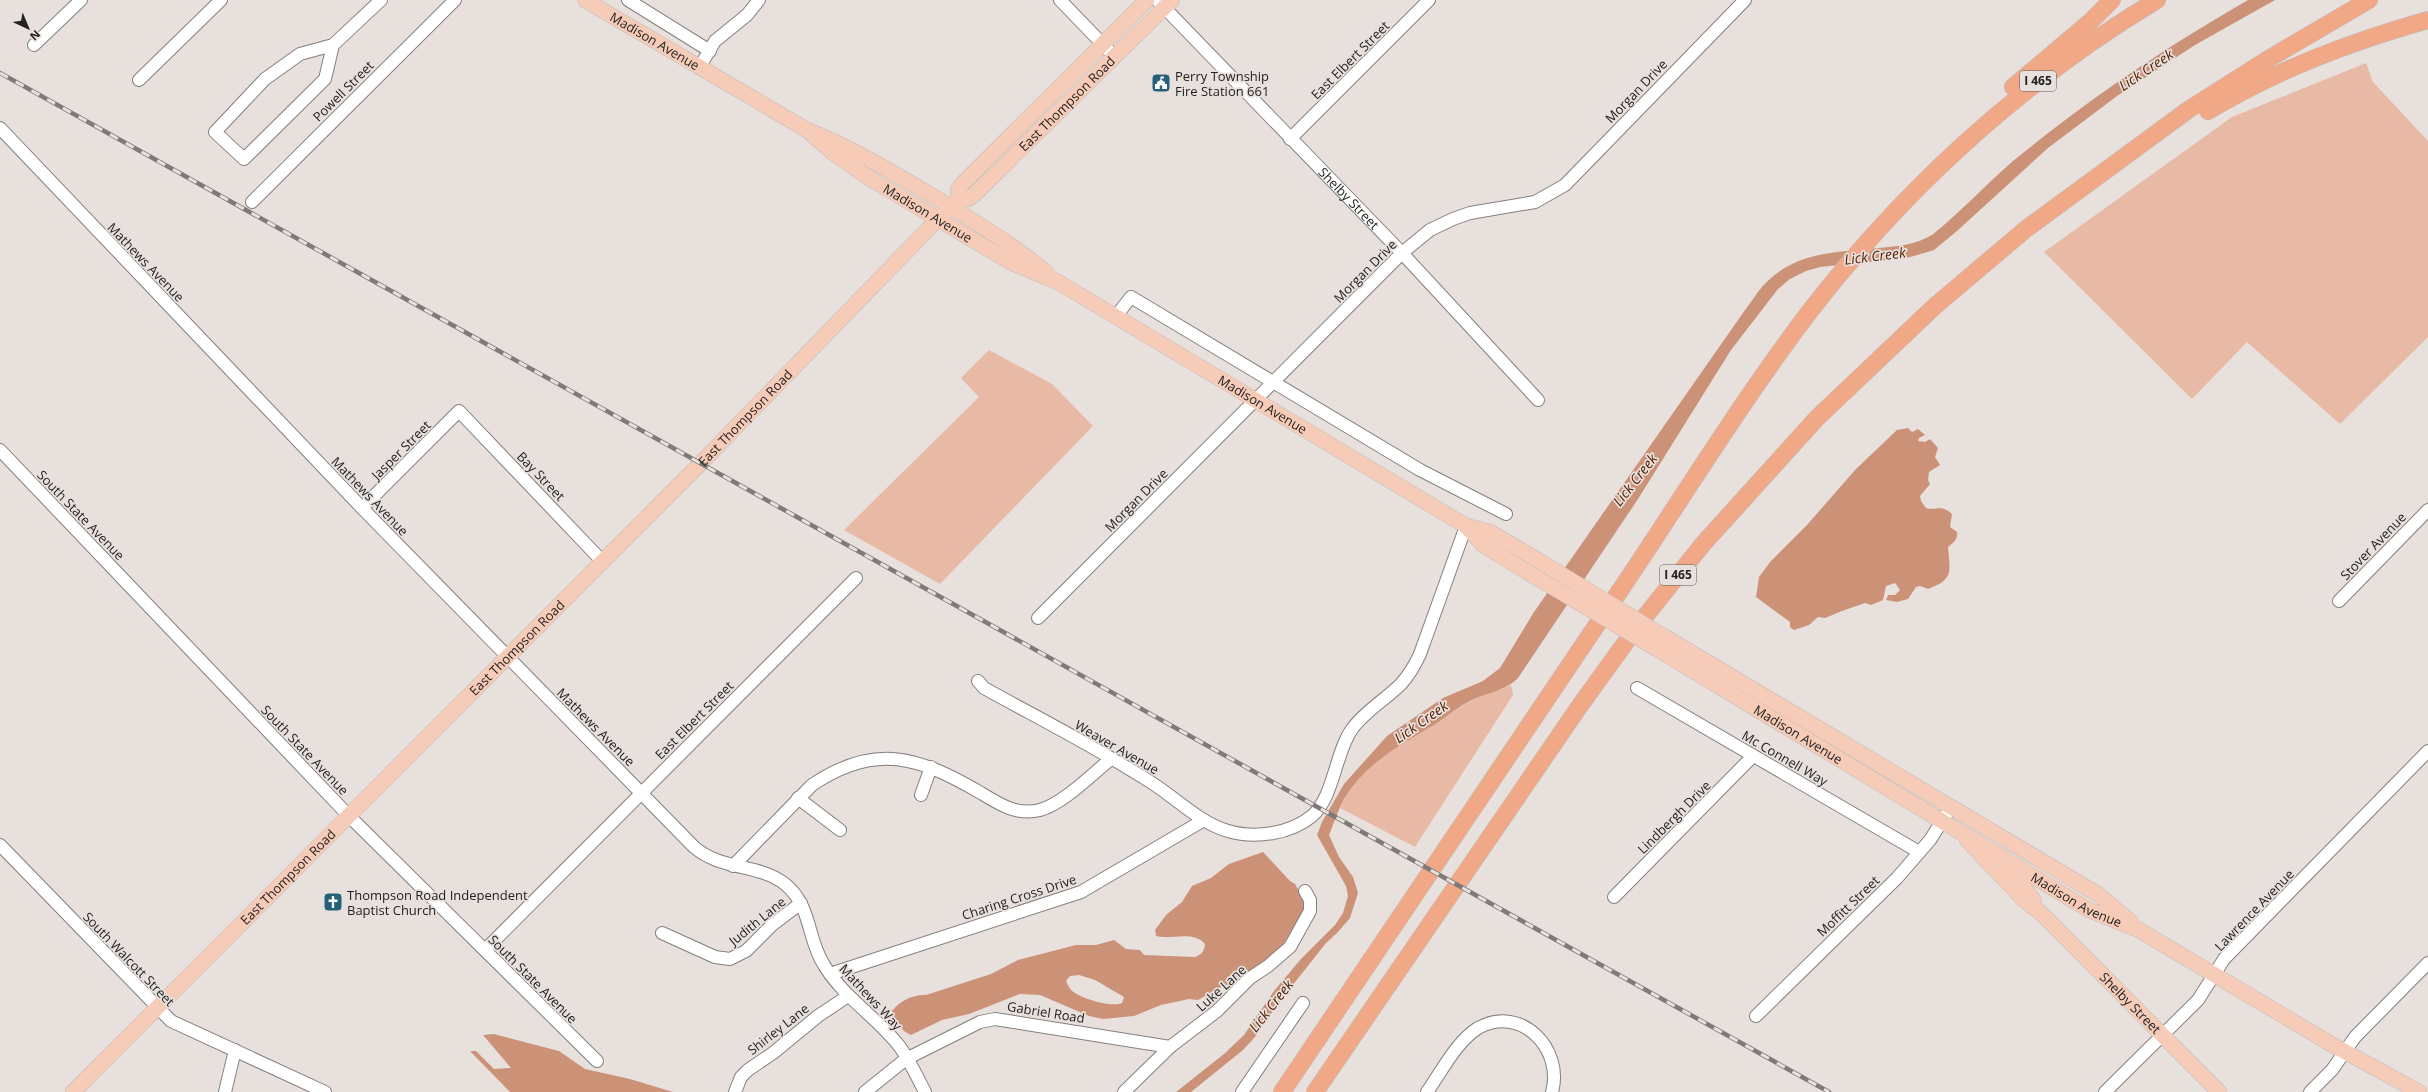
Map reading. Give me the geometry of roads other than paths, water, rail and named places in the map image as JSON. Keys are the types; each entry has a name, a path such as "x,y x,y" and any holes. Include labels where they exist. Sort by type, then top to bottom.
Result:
{"highway":[{"path":"1929,176 1969,125 2090,22 2112,0"},
{"name":"I 465","path":"1282,1092 1703,464 1784,347 1825,292 1882,226 1929,176 1978,131 2035,83 2100,36 2157,0"},
{"name":"I 465","path":"1315,1092 1598,679 1660,597 1712,534 1817,418 1935,306 2026,229 2188,110 2251,70 2369,0"},
{"path":"2139,146 2177,129 2226,100 2290,68 2348,44 2428,20"}],"main road":[{"name":"Madison Avenue","path":"585,0 807,130 842,144 954,204 1020,250 1058,282"},
{"name":"East Thompson Road","path":"954,204 958,190 962,184 1147,0"},
{"name":"East Thompson Road","path":"73,1092 507,657 954,204 974,195 1115,57 1164,3"},
{"name":"Madison Avenue","path":"807,130 833,153 864,175 938,220 1010,262 1058,282 1466,526 1490,532 1536,559 1661,643 1960,832 2089,910 2139,930 2345,1051 2419,1092"},
{"name":"Madison Avenue","path":"1466,526 1483,545 1527,572 1661,643 1951,807 2099,895 2139,930"},
{"name":"Shelby Street","path":"1975,821 1986,833 2042,914"},
{"name":"Shelby Street","path":"1960,832 1981,857 2023,899 2042,914 2219,1092"},
{"path":"2042,914 2042,896 2051,887"}],"street":[{"path":"34,45 81,0"},
{"path":"139,80 221,0"},
{"path":"333,45 325,79 244,159 215,132 265,79 300,54 333,45 381,0"},
{"name":"Powell Street","path":"252,202 455,0"},
{"name":"Madison Avenue","path":"628,0 710,51"},
{"path":"699,68 715,41 747,15 759,0"},
{"path":"1060,0 1115,57"},
{"name":"East Elbert Street","path":"1290,139 1429,0"},
{"name":"Morgan Drive","path":"1038,618 1402,253 1430,230 1453,218 1470,213 1534,202 1565,185 1745,0"},
{"name":"Shelby Street","path":"1164,3 1290,139 1402,253 1538,400"},
{"name":"Mathews Avenue","path":"0,128 362,508 701,853 712,860 732,866"},
{"name":"Madison Avenue","path":"1116,316 1131,297 1420,470 1506,514"},
{"name":"Jasper Street","path":"362,508 459,411"},
{"name":"Bay Street","path":"459,411 602,561"},
{"name":"South State Avenue","path":"0,450 348,815 597,1061"},
{"name":"Stover Avenue","path":"2338,601 2428,510"},
{"name":"Weaver Avenue","path":"978,681 984,688 1152,783 1204,820 1221,829 1242,834 1265,834 1286,830 1306,820 1317,811 1326,793 1349,733 1364,716 1402,683 1416,661 1466,526"},
{"name":"East Elbert Street","path":"485,950 856,578"},
{"name":"Mc Connell Way","path":"1637,688 1918,852"},
{"name":"Lawrence Avenue","path":"2105,1092 2198,1000 2224,959 2428,751"},
{"name":"Lindbergh Drive","path":"1614,897 1753,756"},
{"path":"732,866 798,798 826,776 862,762 897,759 931,767 947,774 1000,805 1012,810 1030,812 1054,804 1111,759"},
{"path":"921,795 931,767"},
{"path":"798,798 840,830"},
{"name":"Moffitt Street","path":"1756,1016 1897,878 1943,821 1951,807"},
{"name":"Charing Cross Drive","path":"830,974 1081,892 1204,820"},
{"name":"South Walcott Street","path":"0,845 156,1008 171,1021 326,1092"},
{"name":"Mathews Way","path":"732,866 777,879 791,889 801,903 808,918 819,956 830,974 848,996 889,1036 906,1059 925,1092"},
{"name":"Luke Lane","path":"1124,1092 1170,1047 1217,1012 1250,978 1268,966 1290,947 1310,911 1310,900 1305,892"},
{"name":"Judith Lane","path":"662,933 715,957 730,959 746,951 772,925 801,903"},
{"path":"2310,1092 2332,1070 2355,1036 2428,963"},
{"name":"Shirley Lane","path":"735,1092 741,1077 748,1070 773,1053 822,1013 848,996"},
{"path":"1242,1092 1303,1003"},
{"name":"Gabriel Road","path":"865,1092 906,1059 980,1022 995,1019 1170,1047"},
{"path":"1428,1092 1461,1042 1480,1027 1500,1022 1522,1026 1538,1036 1551,1056 1555,1072 1552,1092"},
{"path":"225,1092 235,1050"}],"water":[{"name":"Lick Creek","path":"2248,0 2275,0 2195,45 2117,96 2048,148 1934,250 1907,258 1820,267 1806,271 1790,279 1778,289 1731,350 1638,499 1518,678 1507,686 1465,704 1407,741 1372,766 1352,787 1342,803 1329,835 1339,857 1353,877 1358,893 1350,918 1326,943 1277,1005 1255,1037 1243,1050 1191,1092 1176,1092 1224,1054 1244,1035 1274,991 1301,959 1335,925 1343,913 1348,896 1346,886 1317,835 1322,822 1344,784 1387,736 1443,698 1483,681 1500,668 1534,612 1766,282 1794,263 1822,254 1893,247 1919,241 1932,235 2013,161 2041,138 2156,56"},
{"path":"1908,428 1912,432 1918,429 1925,435 1919,438 1918,441 1925,442 1930,439 1938,448 1935,457 1940,465 1929,472 1928,480 1930,484 1920,496 1921,501 1926,508 1941,508 1952,514 1950,527 1957,532 1957,537 1948,547 1949,569 1946,578 1942,582 1928,589 1920,586 1916,587 1908,599 1897,602 1886,600 1888,595 1895,595 1900,590 1895,583 1886,586 1883,600 1871,605 1865,603 1825,618 1818,617 1809,625 1794,630 1790,627 1790,622 1756,597 1759,577 1771,561 1807,525 1856,469 1897,430"},
{"path":"1263,852 1290,881 1295,884 1305,902 1302,915 1280,949 1233,983 1223,986 1198,1000 1189,999 1161,1005 1134,1016 1103,1019 1089,1016 1040,995 1020,994 969,1014 942,1020 911,1035 898,1025 895,1019 892,1011 895,1007 907,999 926,995 991,974 1018,960 1076,945 1096,945 1114,940 1126,949 1140,950 1144,955 1195,957 1201,954 1205,947 1205,944 1200,940 1195,937 1188,936 1156,936 1155,930 1166,915 1182,902 1192,886 1211,878 1229,864","holes":["1079,975 1095,980 1124,997 1122,1003 1111,1004 1088,999 1071,990 1066,981 1070,976"]},
{"path":"494,1034 559,1051 585,1069 630,1079 673,1092 510,1092 470,1051 476,1051 494,1069 511,1068 483,1035"}],"railway":[{"path":"0,73 1829,1092"}],"place":[{"name":"Perry Township Fire Station 661","path":"1161,83"},
{"name":"Thompson Road Independent Baptist Church","path":"333,902"}]}
